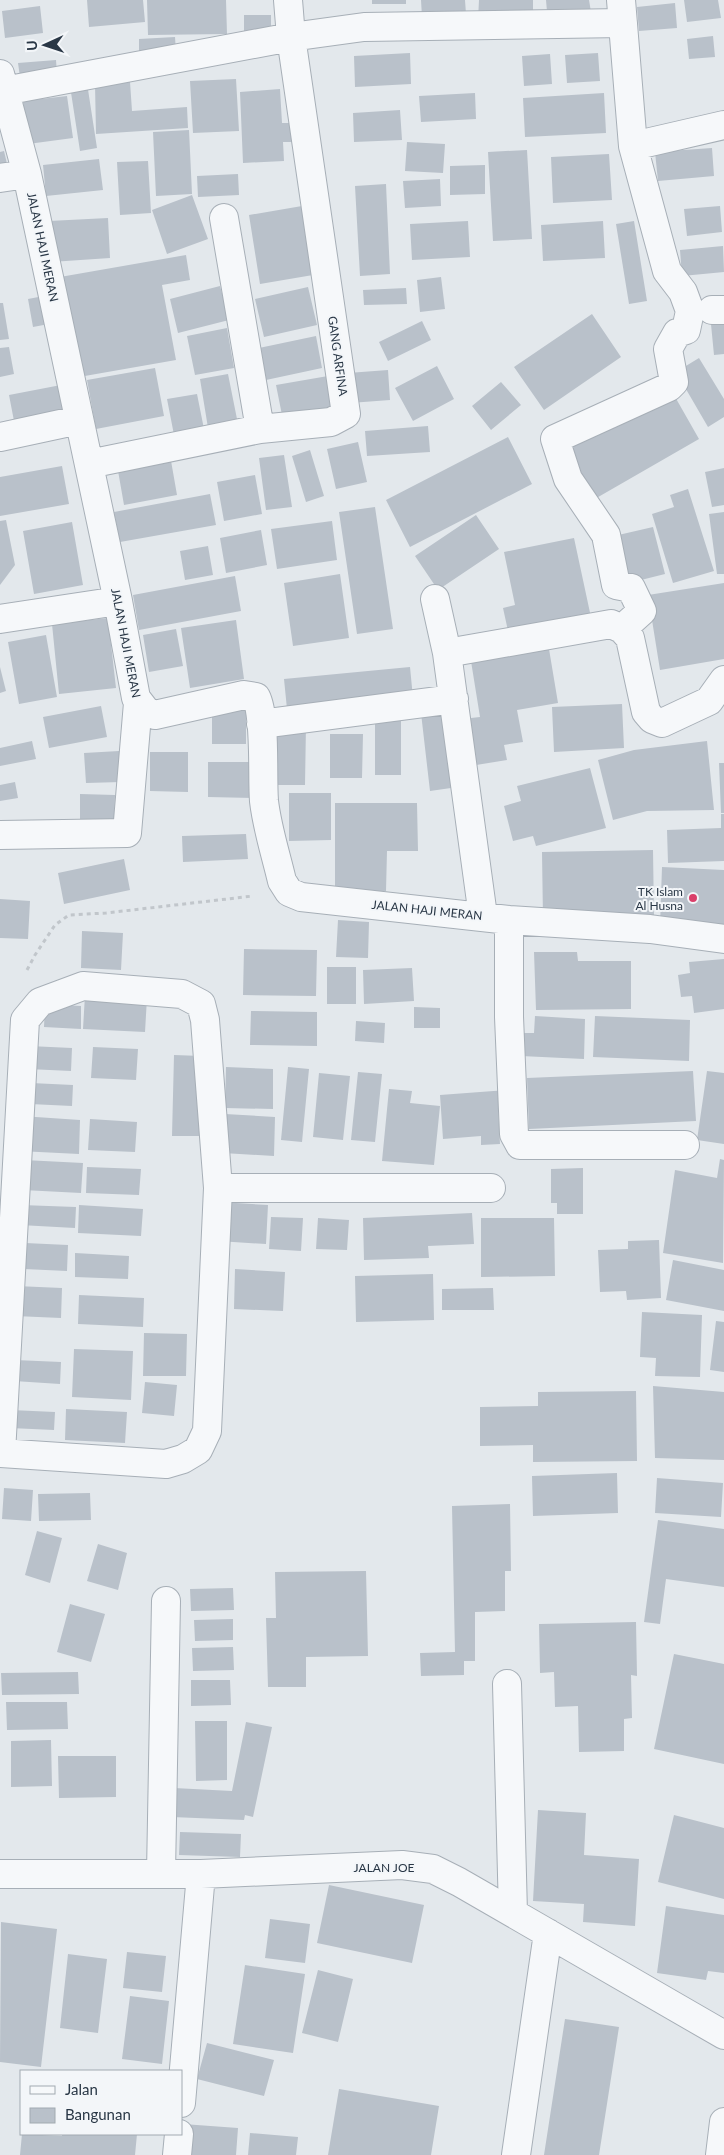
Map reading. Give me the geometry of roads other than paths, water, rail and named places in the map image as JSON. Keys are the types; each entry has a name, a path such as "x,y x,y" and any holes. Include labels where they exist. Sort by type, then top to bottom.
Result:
{"street":[{"name":"GANG ARFINA","path":"89,464 260,429 332,422 346,414 291,37 288,0"},
{"path":"2,82 364,27 622,12 633,146 667,271 683,292 690,311 686,330 677,333 668,349 674,382 669,387 555,438 568,479 606,535 616,585 631,588 642,611 622,630"},
{"name":"JALAN HAJI MERAN","path":"2,82 27,174 118,601 136,698 146,711 155,715 244,695 256,697 259,703 261,724 264,802 282,881 289,892 302,897 496,918 650,929 724,938"},
{"path":"633,146 724,125"},
{"path":"0,178 27,174"},
{"path":"224,218 260,429"},
{"path":"0,437 79,420"},
{"path":"434,599 447,653 496,918 510,1017 514,1134 520,1145 685,1145"},
{"path":"0,619 118,601"},
{"path":"447,653 611,624 622,630 630,638 646,712 652,719 662,723 709,702 724,680"},
{"path":"261,724 454,699"},
{"path":"0,835 127,833 138,703"},
{"path":"83,986 182,994 201,1004 205,1020 218,1188 207,1431 198,1450 184,1459 166,1464 1,1453 25,1020 40,1002 83,986"},
{"path":"218,1188 491,1188"},
{"path":"161,1873 166,1601"},
{"path":"507,1684 513,1913"},
{"name":"JALAN JOE","path":"0,1874 201,1874 402,1865 433,1870 459,1882 724,2035"},
{"path":"182,2092 201,1874"},
{"path":"516,2155 548,1933"},
{"path":"720,2155 724,2122"},
{"path":"177,2155 179,2135"}],"place":[{"name":"TK Islam Al Husna","path":"693,898"}]}
